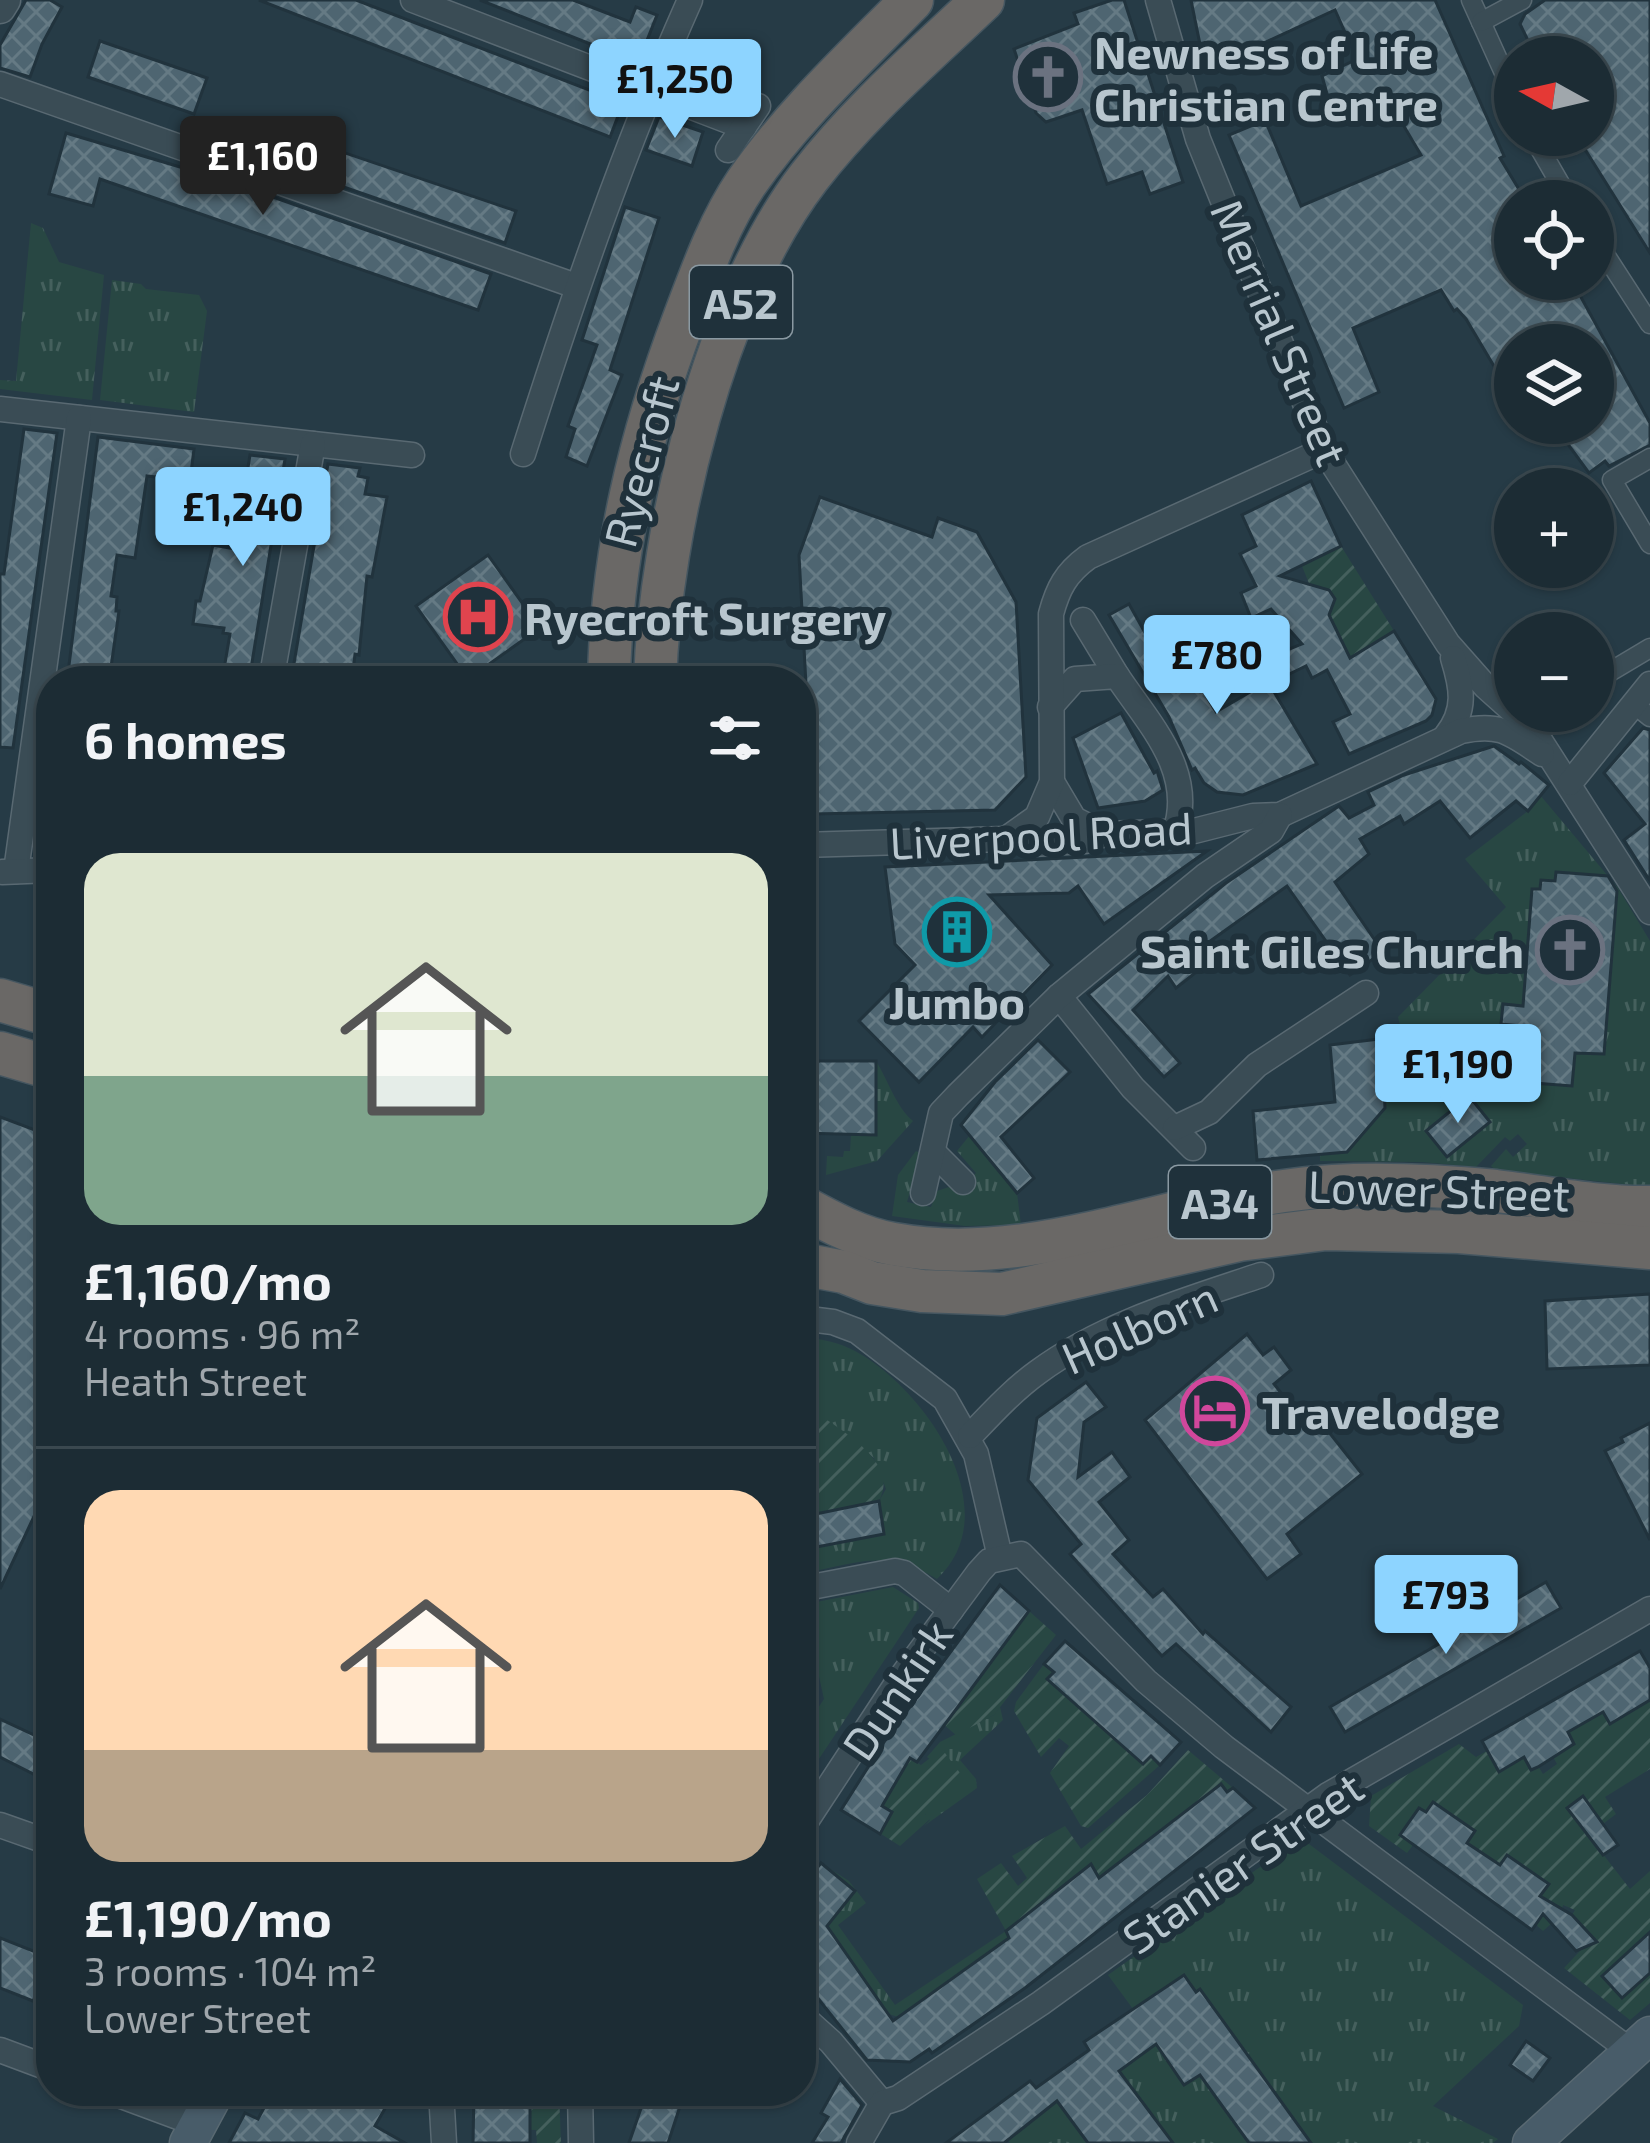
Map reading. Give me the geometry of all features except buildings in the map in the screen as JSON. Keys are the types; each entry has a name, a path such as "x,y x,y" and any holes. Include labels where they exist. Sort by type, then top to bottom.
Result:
{"highway":[{"name":"Ryecroft","path":"610,666 615,566 630,484 707,257 745,185 792,121 912,0"},
{"name":"Ryecroft","path":"656,666 660,591 678,498 705,403 754,269 794,198 845,134 982,0"},
{"path":"0,1000 36,1011"},
{"path":"0,1053 36,1064"},
{"name":"Lower Street","path":"816,1214 890,1244 951,1250 1025,1246 1253,1195 1330,1186 1419,1185 1650,1207"},
{"name":"Lower Street","path":"816,1268 889,1286 1001,1294 1239,1240 1326,1229 1460,1232 1650,1248"}],"main road":[{"path":"1531,2143 1641,2043"},
{"path":"193,2134 208,2106"}],"street":[{"path":"0,8 4,0"},
{"path":"413,0 651,89 751,117 728,150"},
{"path":"523,454 576,286 690,0"},
{"name":"Merrial Street","path":"1158,0 1198,139 1324,450 1448,644 1532,728 1650,911"},
{"path":"1471,0 1494,51"},
{"path":"1481,22 1522,0"},
{"path":"0,84 576,286"},
{"path":"1614,268 1650,324"},
{"path":"0,409 412,455"},
{"path":"41,666 80,418"},
{"path":"275,666 313,444"},
{"path":"1006,839 1037,817 1052,782 1051,614 1056,593 1071,570 1088,557 1324,450"},
{"path":"1650,458 1604,486 1650,544"},
{"path":"1083,620 1179,773 1184,831 1209,841 1216,855 1205,875"},
{"name":"Merrial Street","path":"1446,736 1455,724 1462,698 1448,644"},
{"path":"1614,669 1650,648"},
{"path":"1050,707 1075,679 1117,676"},
{"path":"8,872 36,695"},
{"path":"922,1192 941,1113 1058,997 1205,875 1271,831 1280,815 1446,736 1482,727 1504,728 1564,774 1645,702"},
{"path":"1052,782 1074,819 1104,834"},
{"name":"Liverpool Road","path":"816,845 1085,841 1104,834 1184,831 1280,815"},
{"path":"1175,1128 1209,1112 1257,1065 1366,993"},
{"path":"1058,997 1133,1088 1193,1148"},
{"path":"934,1153 963,1182"},
{"name":"Holborn","path":"970,1436 1039,1371 1090,1341 1174,1304 1261,1275"},
{"path":"816,1320 833,1322 878,1346 945,1399 970,1436 1000,1557 1021,1554 1030,1560 1146,1681 1224,1747 1641,2043"},
{"name":"Dunkirk","path":"816,1807 951,1610 979,1572 1000,1557"},
{"path":"816,1586 896,1571 951,1610"},
{"name":"Stanier Street","path":"859,2143 883,2104 1041,2002 1307,1809 1650,1609"},
{"path":"0,1826 36,1838"},
{"path":"816,2028 883,2104"},
{"path":"0,2050 36,2063"},
{"path":"138,2106 193,2134"},
{"path":"442,2106 443,2143"},
{"path":"580,2106 581,2143"}],"green space":[{"path":"31,223 43,228 59,262 104,275 92,400 0,389 0,380 16,381"},
{"path":"112,280 199,295 207,311 194,412 100,400"},
{"path":"1341,546 1394,631 1350,658 1328,612 1334,599 1329,590 1312,591 1302,566"},
{"path":"1540,795 1618,888 1650,941 1650,1187 1495,1170 1491,1166 1506,1149 1513,1157 1527,1144 1518,1134 1510,1141 1505,1137 1476,1167 1320,1161 1320,1155 1347,1152 1385,1108 1384,1090 1388,1088 1378,1043 1402,1033 1398,1017 1506,907 1465,859 1528,811","holes":["1469,1097 1490,1122 1447,1157 1426,1132"]},
{"path":"876,1061 913,1121 877,1161 826,1175 827,1156 843,1157 844,1151 850,1151 851,1135 876,1135"},
{"path":"970,1135 1017,1193 1021,1225 965,1226 892,1216 898,1175 916,1151 921,1154 907,1202 931,1207 937,1191 959,1190 976,1173 957,1151"},
{"path":"816,1339 849,1348 881,1369 931,1421 961,1486 965,1519 957,1551 937,1579 886,1561 816,1571 816,1547 884,1533 879,1501 886,1489 874,1458 816,1413"},
{"path":"816,1413 874,1459 884,1486 879,1501 816,1514"},
{"path":"893,1587 919,1608 816,1763 816,1711 824,1699 816,1663 816,1602"},
{"path":"1029,1611 1056,1635 994,1715 956,1735 937,1719 949,1719 978,1681 970,1675 979,1663 987,1668"},
{"path":"1044,1664 1054,1672 1047,1680 1057,1689 1065,1681 1078,1706 1142,1764 1151,1756 1160,1765 1088,1828 1081,1826 1050,1773 1069,1746 1059,1738 1041,1757 1014,1711"},
{"path":"1634,1693 1641,1706 1650,1700 1650,1769 1605,1797 1616,1814 1603,1824 1583,1796 1567,1808 1630,1889 1650,1871 1650,1932 1603,1976 1623,1998 1650,1973 1650,2003 1630,2020 1564,1968 1592,1938 1572,1915 1575,1910 1563,1905 1561,1915 1543,1931 1536,1925 1551,1905 1540,1896 1548,1884 1499,1866 1467,1843 1475,1831 1434,1803 1426,1812 1419,1809 1400,1835 1413,1845 1407,1853 1369,1826 1371,1796 1459,1744 1476,1757 1487,1751 1499,1771 1524,1757 1531,1770 1538,1766 1543,1774 1557,1764 1546,1744 1564,1751 1574,1744 1568,1731 1603,1712 1610,1723"},
{"path":"1000,1707 1003,1720 960,1760 976,1779 977,1788 924,1826 930,1820 925,1816 942,1750 931,1760 927,1757 940,1742 994,1715"},
{"path":"942,1749 963,1777 938,1795 925,1815 930,1819 900,1846 881,1834 886,1824 875,1816 888,1820 892,1812 881,1806 909,1758 921,1765"},
{"path":"1188,1750 1233,1788 1227,1792 1220,1784 1208,1794 1214,1801 1179,1816 1185,1825 1106,1888 1092,1866 1082,1871 1022,1919 1026,1945 1014,1925 1006,1931 977,1879 1001,1863 1018,1886 1027,1878 1012,1856 1065,1826 1081,1849 1147,1795"},
{"path":"1301,1838 1523,2005 1519,2026 1433,2106 1498,2139 1493,2143 1311,2143 1201,1990 1196,1992 1184,1975 1133,2009 1108,1975"},
{"path":"821,1863 849,1881 866,1903 838,1925 895,2005 1006,1931 1032,1981 899,2017 888,2014 816,1968 816,1939 855,1891"},
{"path":"1156,2044 1184,2085 1200,2075 1249,2143 1165,2143 1170,2139 1119,2071"},
{"path":"1057,2101 1088,2143 1010,2143 1008,2140"},
{"path":"531,2106 560,2106 561,2143 537,2143 536,2130 508,2129 530,2117"}],"place":[{"name":"Newness of Life Christian Centre","path":"1048,77"},
{"name":"Ryecroft Surgery","path":"478,617"},
{"name":"Jumbo","path":"957,932"},
{"name":"Saint Giles Church","path":"1570,950"},
{"name":"Travelodge","path":"1215,1411"}]}
